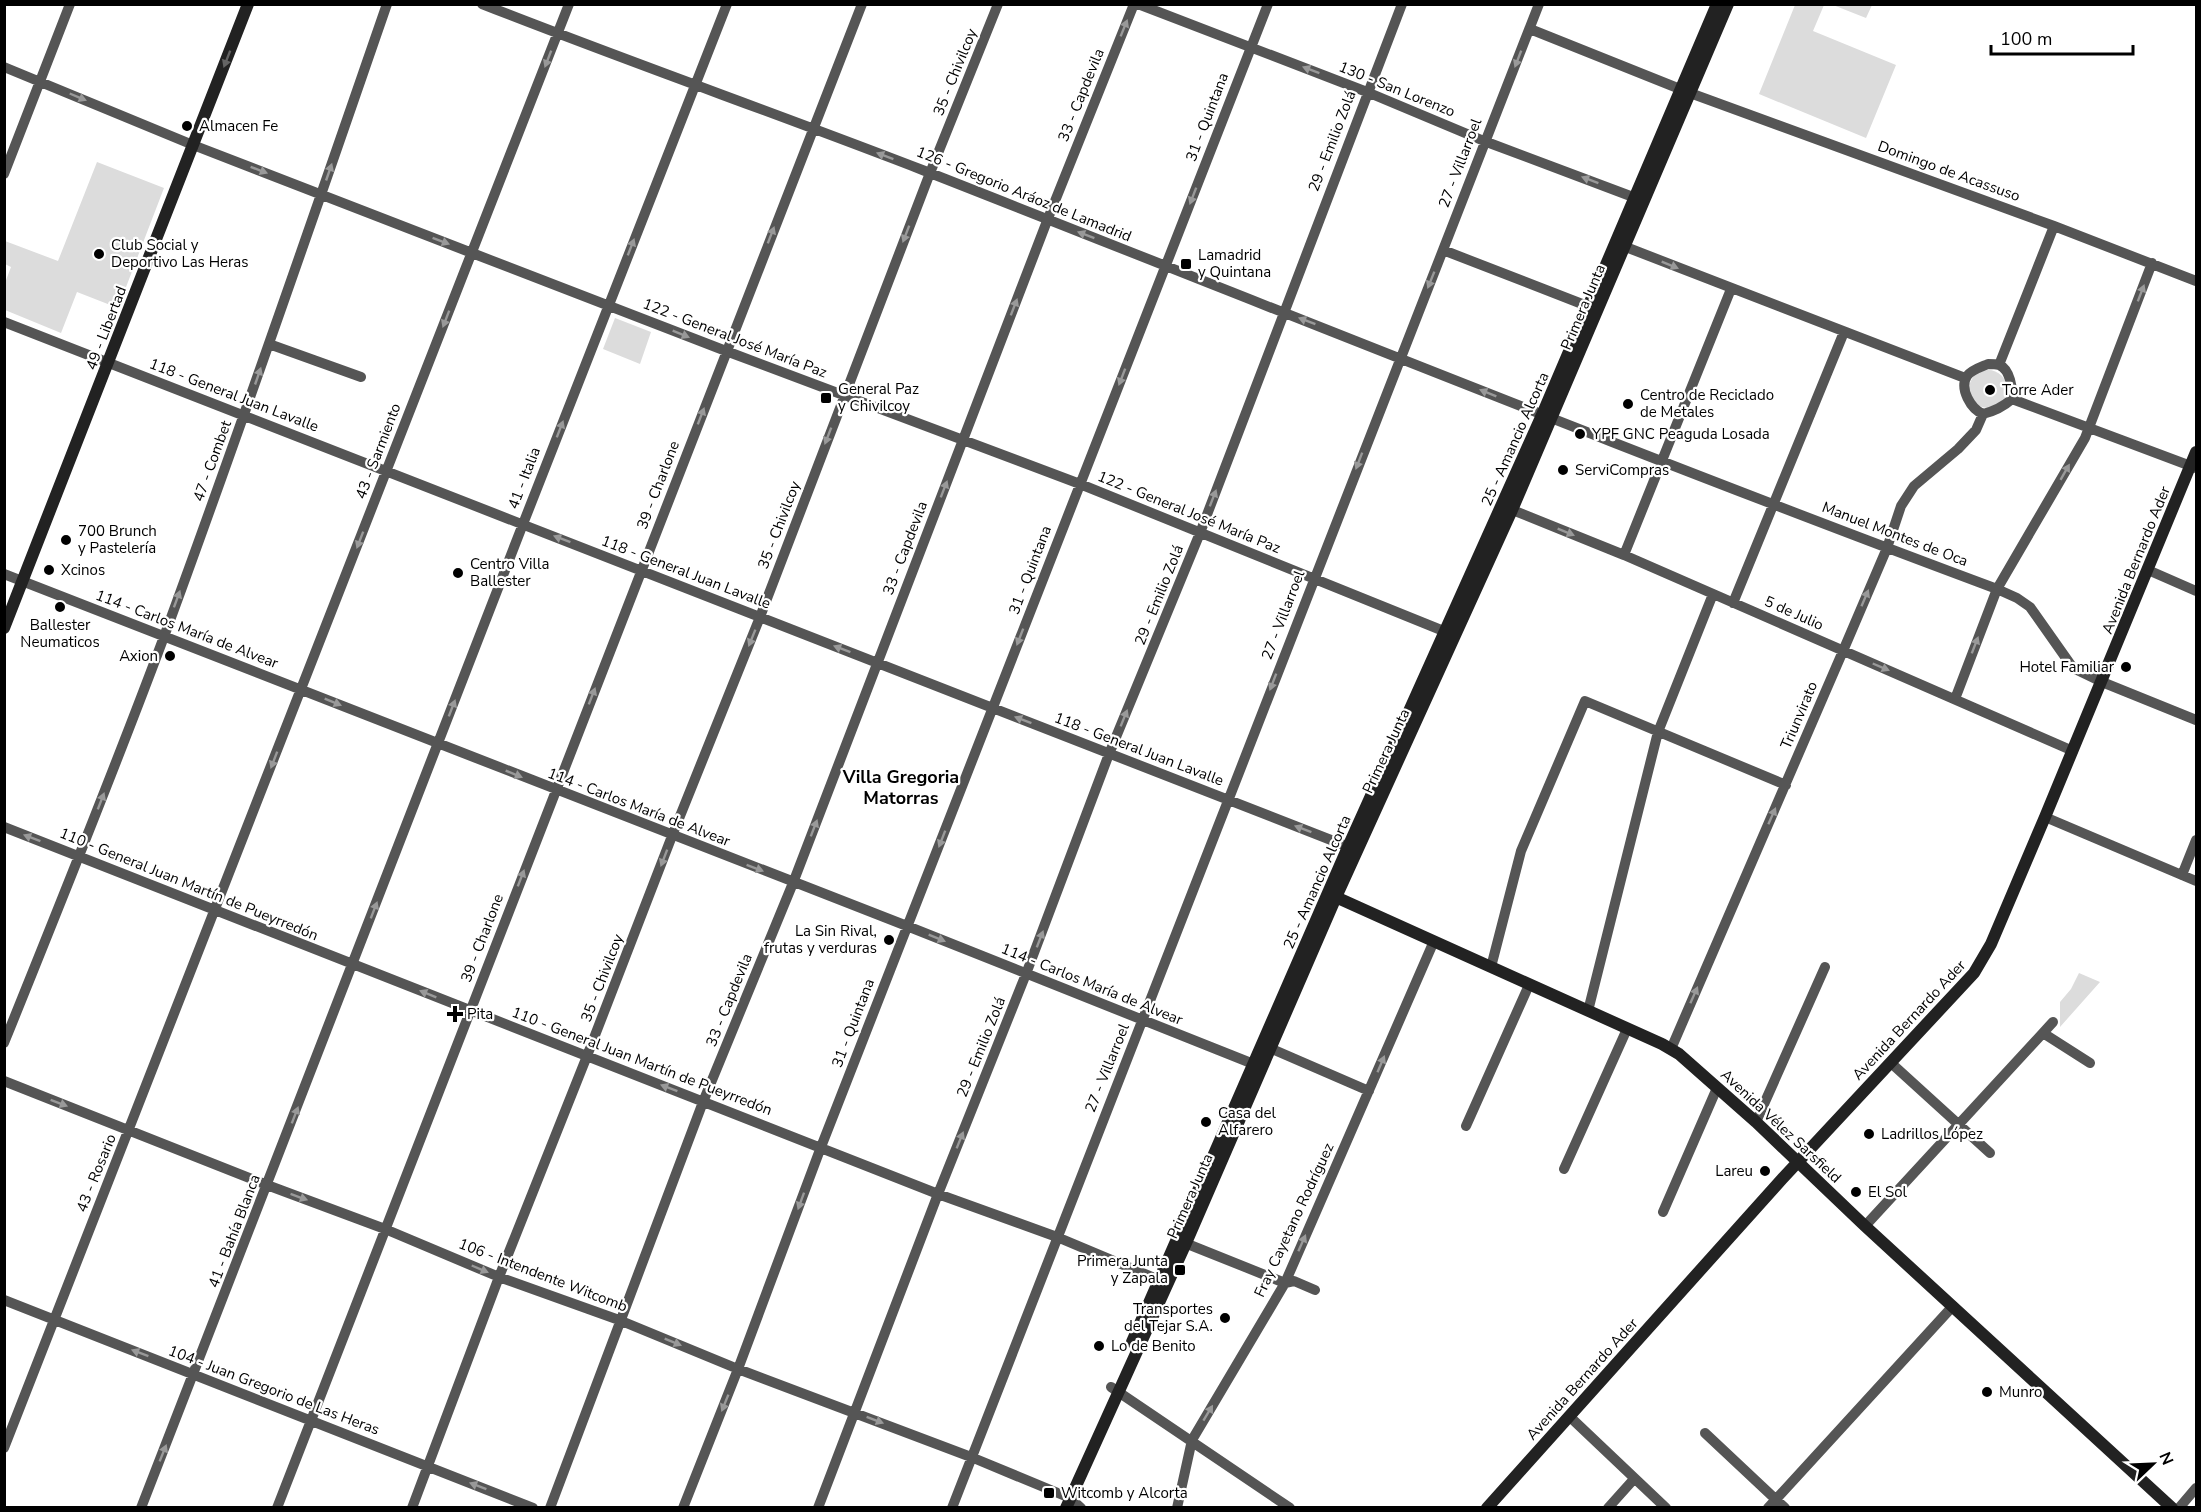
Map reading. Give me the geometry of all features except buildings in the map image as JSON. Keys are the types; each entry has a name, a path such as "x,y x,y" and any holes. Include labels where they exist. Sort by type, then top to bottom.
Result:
{"main road":[{"name":"49 - Libertad","path":"4,628 248,4"},
{"path":"1685,91 1717,4"},
{"name":"Primera Junta","path":"1067,1500 1182,1242 1352,849 1547,417 1685,91 1728,4"},
{"name":"Avenida Bernardo Ader","path":"1490,1506 1798,1162 1974,973 1991,944 2073,752 2148,570 2194,467 2196,452"},
{"name":"Avenida Vélez Sarsfield","path":"1332,895 1671,1049 1756,1122 1865,1226 2172,1508"},
{"path":"1058,1508 1067,1500"}],"street":[{"path":"4,174 70,4"},
{"name":"47 - Combet","path":"4,1043 80,856 164,636 244,415 387,4"},
{"name":"126 - Gregorio Aráoz de Lamadrid","path":"482,4 694,86 930,173 1547,417"},
{"name":"43 - Sarmiento","path":"216,909 569,4"},
{"name":"41 - Italia","path":"352,964 727,4"},
{"name":"39 - Charlone","path":"277,1508 862,4"},
{"name":"35 - Chivilcoy","path":"412,1508 499,1277 760,617 930,173 998,4"},
{"name":"33 - Capdevila","path":"550,1508 619,1320 793,883 1047,221 1134,4"},
{"name":"130 - San Lorenzo","path":"1138,4 1367,92 1484,141 1640,199"},
{"name":"31 - Quintana","path":"683,1508 821,1147 1268,4"},
{"name":"29 - Emilio Zolá","path":"818,1508 1109,754 1200,533 1402,4"},
{"name":"27 - Villarroel","path":"952,1508 1539,4"},
{"name":"Domingo de Acassuso","path":"1530,29 1685,91 2054,226 2196,281"},
{"name":"122 - General José María Paz","path":"4,67 193,145 726,351 1080,484 1451,633"},
{"path":"1999,365 2054,226"},
{"path":"1620,245 1965,378"},
{"path":"1443,250 1594,308"},
{"path":"1954,699 1997,589 2085,438 2152,263"},
{"path":"1624,555 1731,289"},
{"name":"118 - General Juan Lavalle","path":"4,322 1352,849"},
{"path":"1733,603 1844,332"},
{"path":"269,344 361,377"},
{"path":"1965,378 1988,364 1999,365 2011,383 2012,399"},
{"path":"1965,378 1969,401 1983,414 1999,408 2012,399"},
{"path":"2012,399 2194,467"},
{"name":"Triunvirato","path":"1671,1049 1786,785 1907,496 1914,486 1964,443 1976,430 1983,414"},
{"name":"Manuel Montes de Oca","path":"1547,417 2017,598 2030,607 2073,668 2196,720"},
{"name":"5 de Julio","path":"1507,508 1624,555 2073,752"},
{"path":"2148,570 2196,591"},
{"name":"114 - Carlos María de Alvear","path":"4,574 907,926 1258,1066"},
{"path":"1588,1011 1658,732 1713,594"},
{"path":"1491,967 1521,851 1585,700 1786,785"},
{"path":"2045,817 2196,881"},
{"name":"110 - General Juan Martín de Pueyrredón","path":"4,827 938,1194 1057,1237 1163,1282"},
{"path":"2182,875 2196,840"},
{"name":"43 - Rosario","path":"4,1448 216,909"},
{"name":"Fray Cayetano Rodríguez","path":"1177,1508 1192,1440 1284,1283 1434,941"},
{"name":"41 - Bahía Blanca","path":"141,1508 352,964"},
{"path":"1756,1122 1825,967"},
{"path":"1466,1126 1529,985"},
{"path":"1865,1226 2053,1022"},
{"path":"1564,1169 1627,1029"},
{"path":"2043,1033 2090,1063"},
{"path":"1267,1047 1369,1091"},
{"path":"1891,1063 1990,1154"},
{"name":"106 - Intendente Witcomb","path":"4,1081 267,1185 385,1228 499,1277 619,1320 738,1369 971,1457 1067,1500"},
{"path":"1663,1212 1717,1088"},
{"path":"1182,1242 1284,1283 1294,1281 1315,1290"},
{"name":"104 - Juan Gregorio de Las Heras","path":"4,1300 533,1508"},
{"path":"1768,1508 1953,1305"},
{"path":"1115,1389 1290,1508"},
{"path":"1569,1416 1666,1508"},
{"path":"1705,1432 1785,1508"},
{"path":"1608,1508 1634,1479"},
{"path":"2179,1508 2196,1488"},
{"path":"1067,1500 1081,1508"}],"shaded area":[{"path":"1795,5 1824,5 1813,31 1896,65 1866,138 1759,94"},
{"path":"1833,5 1872,5 1866,18"},
{"name":"Club Social y Deportivo Las Heras","path":"97,162 164,188 118,308 77,292 61,333 5,310 5,283 11,267 5,264 5,241 58,261"},
{"path":"615,318 651,332 640,364 603,349"},
{"path":"1988,370 2001,376 2007,389 2001,402 1988,408 1975,402 1969,389 1975,376"},
{"path":"2079,973 2100,982 2060,1027 2060,1002 2071,989"}],"place":[{"name":"Almacen Fe","path":"187,126"},
{"name":"Club Social y Deportivo Las Heras","path":"99,254"},
{"name":"Lamadrid y Quintana","path":"1186,264"},
{"name":"Torre Ader","path":"1990,390"},
{"name":"General Paz y Chivilcoy","path":"826,398"},
{"name":"Centro de Reciclado de Metales","path":"1628,404"},
{"name":"YPF GNC Peaguda Losada","path":"1580,434"},
{"name":"ServiCompras","path":"1563,470"},
{"name":"700 Brunch y Pastelería","path":"66,540"},
{"name":"Xcinos","path":"49,570"},
{"name":"Centro Villa Ballester","path":"458,573"},
{"name":"Ballester Neumaticos","path":"60,607"},
{"name":"Axion","path":"170,656"},
{"name":"Hotel Familiar","path":"2126,667"},
{"name":"La Sin Rival, frutas y verduras","path":"889,940"},
{"name":"Pita","path":"455,1014"},
{"name":"Casa del Alfarero","path":"1206,1122"},
{"name":"Ladrillos López","path":"1869,1134"},
{"name":"Lareu","path":"1765,1171"},
{"name":"El Sol","path":"1856,1192"},
{"name":"Primera Junta y Zapala","path":"1180,1270"},
{"name":"Transportes del Tejar S.A.","path":"1225,1318"},
{"name":"Lo de Benito","path":"1099,1346"},
{"name":"Munro","path":"1987,1392"},
{"name":"Witcomb y Alcorta","path":"1049,1493"}],"district":[{"name":"Villa Gregoria Matorras","path":"901,787"}]}
